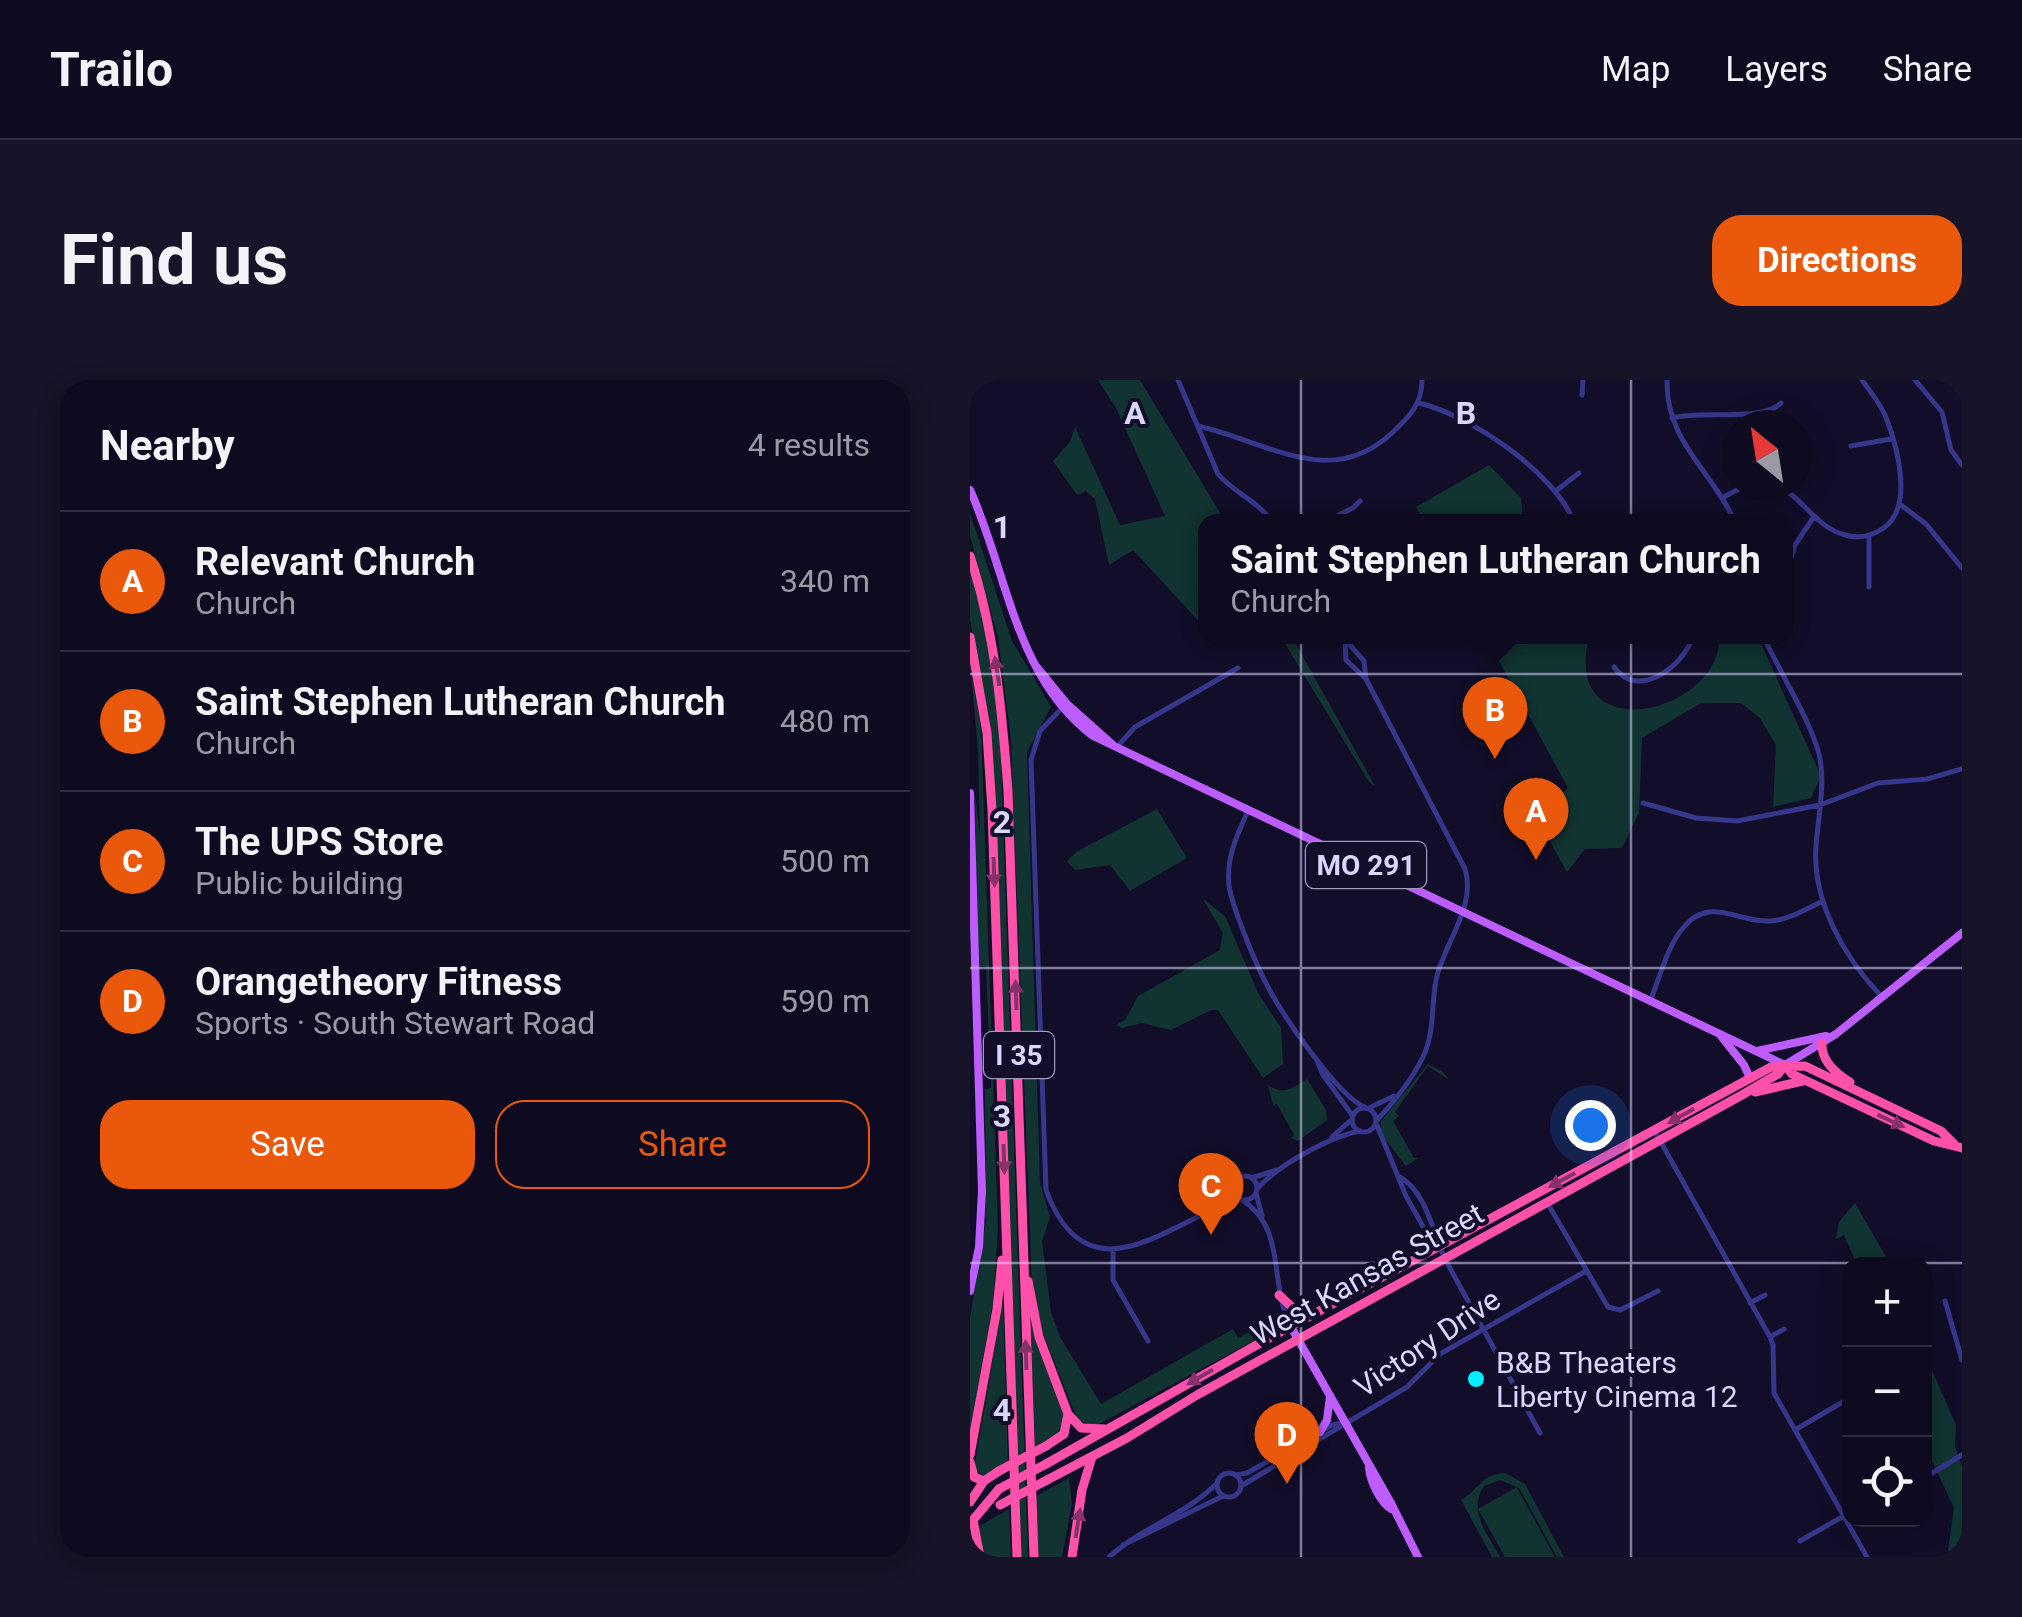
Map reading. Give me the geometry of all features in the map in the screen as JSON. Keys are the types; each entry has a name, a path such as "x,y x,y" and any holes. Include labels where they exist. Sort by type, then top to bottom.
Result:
{"highway":[{"name":"I 35","path":"970,556 990,626 1000,681 1008,791 1034,1557"},
{"name":"I 35","path":"970,637 981,686 992,810 1017,1557"},
{"path":"1822,1043 1822,1053 1832,1068 1868,1096"},
{"name":"West Kansas Street","path":"1048,1463 1291,1326 1750,1078 1784,1065"},
{"name":"West Kansas Street","path":"972,1521 1548,1204 1778,1074 1784,1065"},
{"name":"MO 291","path":"1784,1065 1792,1074 1934,1141 1958,1146"},
{"name":"MO 291","path":"1784,1065 1805,1066 1941,1131 1958,1146"},
{"path":"1742,1095 1798,1081 1809,1082"},
{"path":"984,1481 974,1477 970,1458 998,1309 1006,1238"},
{"path":"1022,1260 1040,1337 1068,1414 1087,1430 1112,1427"},
{"path":"1279,1295 1294,1309 1316,1313"},
{"path":"970,1503 984,1481 1064,1434 1068,1414"},
{"path":"1046,1446 1104,1450"},
{"path":"1072,1557 1082,1490 1092,1457"},
{"path":"970,1503 1048,1463 1062,1461 1082,1490"},
{"path":"979,1553 972,1521 999,1490"},
{"path":"970,1541 979,1553"}],"main road":[{"name":"MO 291","path":"970,490 1014,619 1042,683 1093,736 1784,1065"},
{"name":"MO 291","path":"1036,666 1067,704 1116,748"},
{"path":"970,793 982,1191 979,1247 970,1292"},
{"name":"West Kansas Street","path":"1784,1065 1836,1034 1962,933"},
{"path":"1718,1033 1750,1078"},
{"path":"1756,1051 1836,1034"},
{"path":"1291,1326 1369,1468 1369,1476 1418,1557"},
{"path":"1320,1432 1330,1396"}],"street":[{"path":"1178,380 1218,474 1266,514"},
{"path":"1198,426 1237,435 1295,457 1350,460 1376,447 1419,403 1422,380"},
{"path":"1582,395 1583,380"},
{"path":"1666,380 1672,418 1690,456 1722,495"},
{"path":"1797,500 1814,517 1846,536 1868,536 1890,524 1901,505 1902,488 1892,439 1882,408 1862,380"},
{"path":"1915,380 1942,412 1951,450 1962,465"},
{"path":"1672,418 1701,413 1765,412 1781,402"},
{"path":"1419,403 1455,414 1484,430 1556,490 1570,514"},
{"path":"1852,446 1892,439"},
{"path":"1556,490 1578,474"},
{"path":"1341,514 1360,501"},
{"path":"1901,505 1926,524 1962,568"},
{"path":"1793,552 1814,517"},
{"path":"1868,536 1869,587"},
{"path":"1326,1142 1362,1132 1377,1121 1424,1054 1431,1034 1436,981 1468,887 1465,869 1366,679 1348,663 1344,644"},
{"path":"1349,644 1364,661 1366,679"},
{"path":"1614,667 1632,680 1654,677 1678,663 1689,644"},
{"path":"1766,644 1820,754 1814,871 1821,902 1860,969 1882,998"},
{"path":"1116,748 1135,727 1238,668"},
{"path":"1062,708 1040,730 1031,760 1046,1190 1054,1212 1071,1233 1098,1247 1140,1246 1209,1209 1252,1198 1280,1169 1326,1142 1357,1110 1396,1094"},
{"path":"1642,803 1722,821 1820,805 1878,783 1927,779 1962,769"},
{"path":"1248,810 1230,853 1229,891 1267,986 1316,1059 1347,1097 1367,1108 1377,1121 1400,1177 1414,1189 1438,1234 1445,1259 1540,1433"},
{"path":"1651,999 1677,936 1696,917 1721,910 1770,921 1788,918 1821,902"},
{"path":"1316,1059 1323,1076 1362,1132 1387,1152"},
{"path":"1654,1130 1770,1337 1774,1352 1773,1389 1842,1507"},
{"path":"1958,1146 1962,1135"},
{"path":"1209,1209 1238,1178 1280,1169"},
{"path":"1251,1178 1264,1224 1274,1243 1279,1295 1291,1326"},
{"path":"1233,1186 1240,1200 1264,1224"},
{"path":"1548,1204 1602,1302 1620,1310 1658,1290"},
{"path":"1114,1249 1113,1280 1148,1341"},
{"name":"Victory Drive","path":"1345,1423 1407,1387 1432,1360 1586,1271"},
{"path":"1750,1303 1765,1294"},
{"path":"1944,1301 1962,1360"},
{"path":"1770,1337 1784,1329"},
{"path":"1795,1430 1842,1402"},
{"path":"1109,1557 1130,1537 1200,1499 1224,1474 1247,1473 1320,1432 1345,1423"},
{"path":"1120,1546 1223,1496 1234,1496 1241,1486 1345,1423"},
{"path":"1932,1473 1962,1455"},
{"path":"1236,1476 1241,1486"},
{"path":"1217,1482 1223,1496"},
{"path":"1800,1541 1842,1518"},
{"path":"1853,1527 1867,1557"}],"green space":[{"path":"1098,380 1140,380 1221,514 1198,514 1198,620 1133,550 1109,565 1095,499 1086,491 1077,495 1053,461 1070,442 1075,427 1120,525 1165,516 1116,408"},
{"path":"1489,465 1521,498 1522,514 1420,514 1416,507"},
{"path":"970,513 1012,641 1051,707 1027,752 1040,1183 1050,1217 1042,1241 1051,1312 1060,1337 1101,1404 1233,1329 1238,1338 1255,1329 1258,1335 1272,1328 1097,1425 1081,1424 1077,1419 1045,1338 1032,1287 1011,740 998,638 970,536"},
{"path":"970,571 987,635 1000,732 1028,1557 1021,1557 993,755 970,620"},
{"path":"1285,644 1296,644 1375,786"},
{"path":"1490,644 1588,644 1586,673 1598,696 1618,708 1645,709 1672,701 1696,685 1713,663 1717,644 1761,644 1821,776 1811,798 1773,807 1776,745 1760,718 1741,703 1701,703 1642,738 1639,813 1622,848 1585,849 1567,872 1535,815 1568,788"},
{"path":"970,664 981,727 998,1228 993,1302 970,1430 970,1318 986,1221 985,1089 991,1088 986,966 978,966 978,749"},
{"path":"1157,809 1187,858 1130,891 1110,865 1075,870 1067,861 1076,852"},
{"path":"1203,899 1225,916 1258,993 1281,1028 1283,1064 1263,1078 1218,1010 1171,1030 1142,1023 1122,1028 1116,1025 1125,1020 1138,996 1220,950 1223,933"},
{"path":"1428,1064 1449,1080 1428,1066 1395,1112 1399,1116 1393,1121 1414,1158 1418,1158 1406,1166 1381,1134 1381,1121"},
{"path":"1307,1079 1326,1110 1327,1120 1298,1141 1291,1138 1294,1135 1277,1104 1273,1105 1268,1085 1283,1090"},
{"path":"1855,1203 1886,1257 1854,1257 1844,1235 1836,1239 1839,1222"},
{"path":"1003,1302 1008,1462 984,1476 974,1469"},
{"path":"1030,1316 1064,1417 1059,1433 1035,1447"},
{"path":"1932,1370 1956,1425 1955,1447 1962,1466 1962,1557 1952,1557 1948,1550 1954,1508 1932,1461"},
{"path":"1505,1473 1525,1484 1564,1557 1557,1557 1519,1488 1500,1480 1484,1486 1478,1504 1481,1522 1500,1557 1492,1557 1461,1500 1485,1479"},
{"path":"1069,1478 1072,1503 1062,1557 1038,1557 1036,1496"},
{"path":"1517,1487 1555,1557 1505,1557 1478,1509"},
{"path":"1009,1509 1011,1557 984,1557 978,1527"}],"place":[{"name":"Saint Stephen Lutheran Church","path":"1495,759"},
{"name":"Relevant Church","path":"1536,860"},
{"name":"The UPS Store","path":"1211,1235"},
{"name":"B&B Theaters Liberty Cinema 12","path":"1476,1379"},
{"name":"Orangetheory Fitness","path":"1287,1484"}]}
